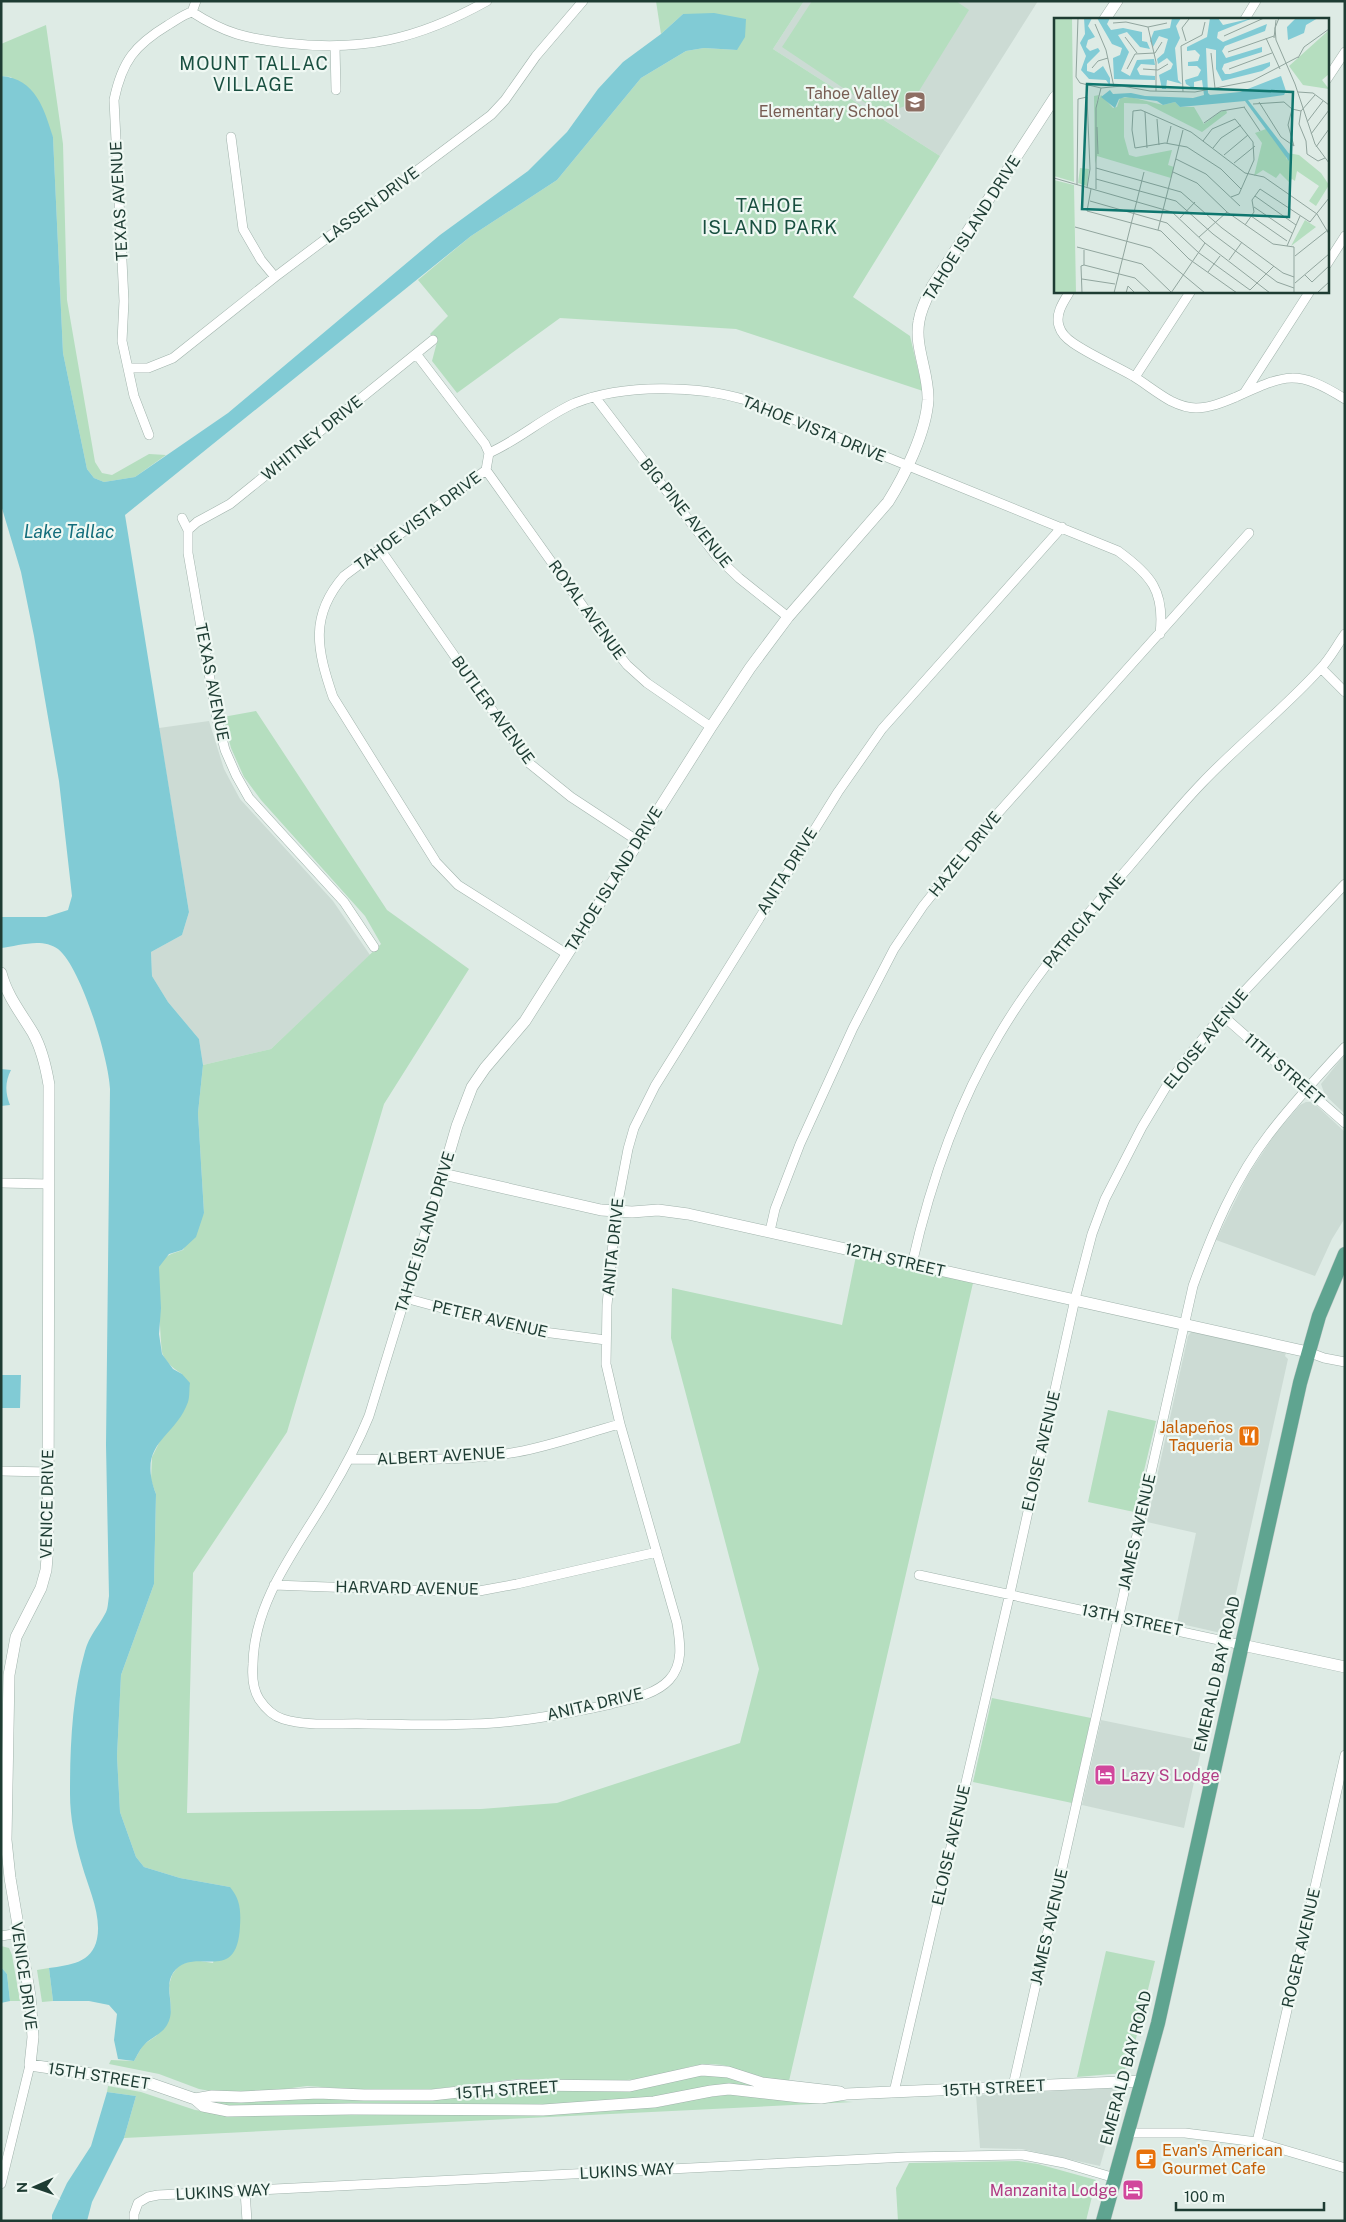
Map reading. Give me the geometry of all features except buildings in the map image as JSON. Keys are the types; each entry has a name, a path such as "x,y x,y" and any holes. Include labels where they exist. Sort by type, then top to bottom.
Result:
{"main road":[{"name":"EMERALD BAY ROAD","path":"1103,2221 1158,2023 1308,1352 1330,1285 1345,1254"}],"street":[{"path":"196,1 192,12 228,32 280,42 335,47 398,39 434,28 487,1"},
{"name":"LASSEN DRIVE","path":"128,368 148,368 173,358 275,277 491,115 505,100 536,56 583,1"},
{"path":"1106,18 1117,1"},
{"path":"1246,18 1256,1"},
{"name":"TEXAS AVENUE","path":"149,435 134,396 122,341 124,300 114,100 118,81 125,64 134,51 152,34 182,15 192,12"},
{"path":"335,47 336,90"},
{"path":"1328,78 1345,52"},
{"name":"TAHOE ISLAND DRIVE","path":"265,1707 258,1697 254,1686 253,1646 257,1626 274,1585 349,1460 369,1416 457,1126 472,1087 485,1068 525,1021 710,727 750,668 788,617 888,502 907,467 924,421 928,400 927,378 919,340 918,322 923,306 933,286 1054,99"},
{"path":"231,137 243,229 275,277"},
{"path":"1328,262 1345,236"},
{"path":"1069,292 1061,306 1058,317 1059,326 1064,335 1073,343 1135,377 1171,402 1198,408 1210,406 1267,383 1294,377 1321,384 1345,399"},
{"path":"1135,377 1190,292"},
{"path":"1245,392 1309,292"},
{"name":"WHITNEY DRIVE","path":"188,530 197,522 230,504 417,355 433,340"},
{"path":"417,355 485,444 489,453"},
{"name":"TAHOE VISTA DRIVE","path":"567,954 458,885 436,862 333,697 325,673 321,650 320,622 323,606 331,591 344,576 486,470 489,453 560,411 595,397 671,389 726,394 746,400 907,467 1062,527 1118,551 1145,573 1155,588 1161,603 1160,634"},
{"name":"BIG PINE AVENUE","path":"595,397 717,556 740,578 788,617"},
{"name":"ROYAL AVENUE","path":"486,470 607,640 627,665 647,683 710,727"},
{"name":"TEXAS AVENUE","path":"182,518 188,530 188,553 217,718 225,750 236,775 249,798 344,902 374,947"},
{"name":"ANITA DRIVE","path":"265,1707 281,1718 310,1723 472,1724 523,1720 601,1706 658,1689 669,1680 676,1669 680,1646 677,1622 610,1388 606,1364 606,1340 616,1212 634,1128 647,1101 838,792 882,729 1062,527"},
{"name":"HAZEL DRIVE","path":"770,1231 775,1209 800,1144 853,1028 894,949 923,906 991,821 1249,533"},
{"name":"BUTLER AVENUE","path":"380,549 529,763 571,797 638,841"},
{"name":"PATRICIA LANE","path":"912,1264 935,1176 975,1078 998,1035 1023,997 1088,914 1202,783 1321,668 1345,634"},
{"path":"1321,668 1345,692"},
{"name":"ELOISE AVENUE","path":"894,2092 1010,1593 1075,1299 1092,1234 1105,1199 1118,1170 1166,1087 1222,1015 1345,884"},
{"name":"VENICE DRIVE","path":"1,973 10,996 33,1034 44,1059 49,1085 48,1545 46,1570 34,1603 16,1637 9,1676 6,1840 19,1933 26,1968 33,2037 30,2065 1,2184"},
{"name":"11TH STREET","path":"1222,1015 1345,1123"},
{"name":"JAMES AVENUE","path":"1013,2086 1193,1286 1218,1220 1252,1159 1269,1134 1307,1088 1345,1047"},
{"name":"12TH STREET","path":"443,1174 601,1210 616,1212 670,1211 770,1231 1184,1323 1345,1362"},
{"path":"1,1183 49,1184"},
{"name":"PETER AVENUE","path":"405,1298 520,1329 606,1340"},
{"name":"ALBERT AVENUE","path":"349,1460 464,1458 518,1452 620,1424"},
{"path":"1,1471 48,1472"},
{"name":"HARVARD AVENUE","path":"274,1585 426,1591 479,1590 517,1584 657,1552"},
{"name":"13TH STREET","path":"919,1575 1010,1593 1345,1667"},
{"name":"ROGER AVENUE","path":"1257,2142 1345,1755"},
{"path":"1,1936 19,1933"},
{"name":"15TH STREET","path":"30,2065 146,2082 195,2099 203,2106 235,2112 351,2109 543,2110 654,2102 710,2090 728,2089 821,2098 846,2094 1142,2081"},
{"name":"15TH STREET","path":"195,2099 212,2096 241,2097 318,2092 364,2096 432,2095 521,2085 630,2086 702,2070 728,2072 762,2083 832,2090 846,2094"},
{"path":"1128,2133 1185,2133 1257,2142 1345,2168"},
{"name":"LUKINS WAY","path":"134,2221 134,2214 138,2203 148,2197 158,2195 907,2156 1004,2154 1040,2158 1116,2178"},
{"path":"245,2191 247,2221"}],"shaded area":[{"name":"Tahoe Valley Elementary School","path":"804,1 1038,1 940,156 773,49"},
{"path":"209,721 224,769 240,799 333,901 370,955 271,1049 203,1065 199,1039 168,1002 152,976 151,952 182,935 189,912 159,728"},
{"path":"1345,1054 1345,1114 1325,1095 1321,1084"},
{"path":"1306,1102 1316,1105 1345,1132 1345,1218 1332,1239 1315,1276 1216,1240 1248,1175 1275,1134 1300,1105"},
{"path":"1191,1332 1286,1353 1285,1356 1288,1359 1229,1625 1221,1633 1177,1623 1196,1533 1147,1522 1188,1336"},
{"path":"1101,1720 1203,1741 1184,1828 1082,1805"},
{"path":"1111,2088 1120,2090 1120,2096 1100,2166 1022,2149 980,2148 976,2095"}],"green space":[{"path":"656,1 804,1 773,49 940,156 853,297 910,336 923,391 736,329 560,318 457,393 432,361 437,342 430,334 448,316 418,280 471,236 557,180 641,78 686,51 704,48 737,50 683,14 661,34"},
{"path":"812,1 956,1 969,10 911,104 891,111 873,108 782,47"},
{"path":"46,25 63,144 67,300 95,462 102,473 112,475 149,454 166,455 135,477 104,482 94,478 87,469 63,353 53,137 11,77 1,76 1,44"},
{"path":"256,711 387,910 469,969 384,1104 287,1432 193,1573 187,1813 481,1809 557,1803 740,1743 759,1669 671,1338 672,1288 842,1325 856,1256 973,1283 789,2081 768,2079 723,2065 710,2064 692,2066 648,2078 617,2081 518,2079 434,2089 366,2090 307,2086 255,2093 216,2092 199,2089 159,2074 109,2064 111,2060 134,2061 143,2045 156,2036 171,2010 169,1985 172,1975 179,1965 194,1960 213,1963 230,1887 180,1878 144,1867 136,1857 120,1812 117,1756 121,1675 154,1584 156,1494 151,1480 152,1457 161,1439 178,1418 182,1374 163,1355 159,1267 165,1258 183,1250 204,1213 198,1113 203,1065 271,1049 381,944 365,916 261,800 244,777 231,748 223,717"},
{"path":"1108,1410 1156,1421 1134,1512 1088,1502"},
{"path":"992,1698 1091,1718 1072,1803 973,1782"},
{"path":"1,1946 9,1948 12,1955 20,2001 10,2001 7,1974 1,1967"},
{"path":"1106,1951 1155,1961 1130,2063 1124,2070 1124,2073 1077,2077"},
{"path":"49,1968 53,2001 42,2002 37,1970"},
{"path":"716,2074 783,2093 669,2096 580,2104 241,2108 216,2104 216,2101 487,2092"},
{"path":"108,2086 141,2092 195,2110 232,2115 552,2113 664,2106 701,2098 734,2094 853,2102 124,2138 136,2096 107,2092"},
{"path":"1018,2161 1038,2164 1096,2180 1086,2221 898,2221 896,2188 909,2163"}],"water":[{"name":"Lake Tallac","path":"714,13 746,19 745,37 737,50 704,48 686,51 641,78 557,180 471,236 125,515 189,912 182,935 151,952 152,976 168,1002 199,1039 203,1065 198,1113 204,1213 196,1237 182,1250 169,1254 159,1267 161,1308 159,1334 162,1354 173,1369 182,1374 190,1383 188,1402 175,1425 160,1442 154,1452 151,1463 151,1477 156,1494 154,1584 121,1675 117,1756 120,1812 136,1857 144,1867 180,1878 230,1887 238,1900 240,1926 237,1945 231,1955 223,1960 192,1962 182,1965 173,1973 169,1985 171,2012 167,2025 144,2045 134,2061 118,2059 114,2040 117,2014 109,2005 89,2001 53,2001 49,1968 65,1966 85,1958 94,1947 98,1930 94,1901 79,1856 73,1830 70,1776 71,1740 77,1686 85,1651 106,1612 109,1596 106,1445 110,1089 105,1057 92,1014 76,974 67,959 52,945 30,943 1,948 1,917 46,917 68,910 72,896 59,781 34,636 21,572 1,505 1,76 13,78 23,83 37,97 53,137 63,353 87,469 94,478 104,482 135,477 228,413 440,235 528,171 567,132 598,89 623,62 661,34 683,14"},
{"path":"1,1069 11,1070 6,1087 10,1105 1,1106"},
{"path":"1,1375 21,1375 20,1408 1,1408"},
{"path":"1,1967 7,1974 10,2001 1,2003"},
{"path":"107,2092 136,2096 124,2138 92,2202 87,2221 52,2221 52,2215 67,2183 91,2146"}],"place":[{"name":"Tahoe Valley Elementary School","path":"915,102"},
{"name":"Jalapeños Taqueria","path":"1249,1436"},
{"name":"Lazy S Lodge","path":"1105,1775"},
{"name":"Evan's American Gourmet Cafe","path":"1146,2159"},
{"name":"Manzanita Lodge","path":"1133,2190"}],"district":[{"name":"MOUNT TALLAC VILLAGE","path":"254,73"},
{"name":"TAHOE ISLAND PARK","path":"770,216"}]}
